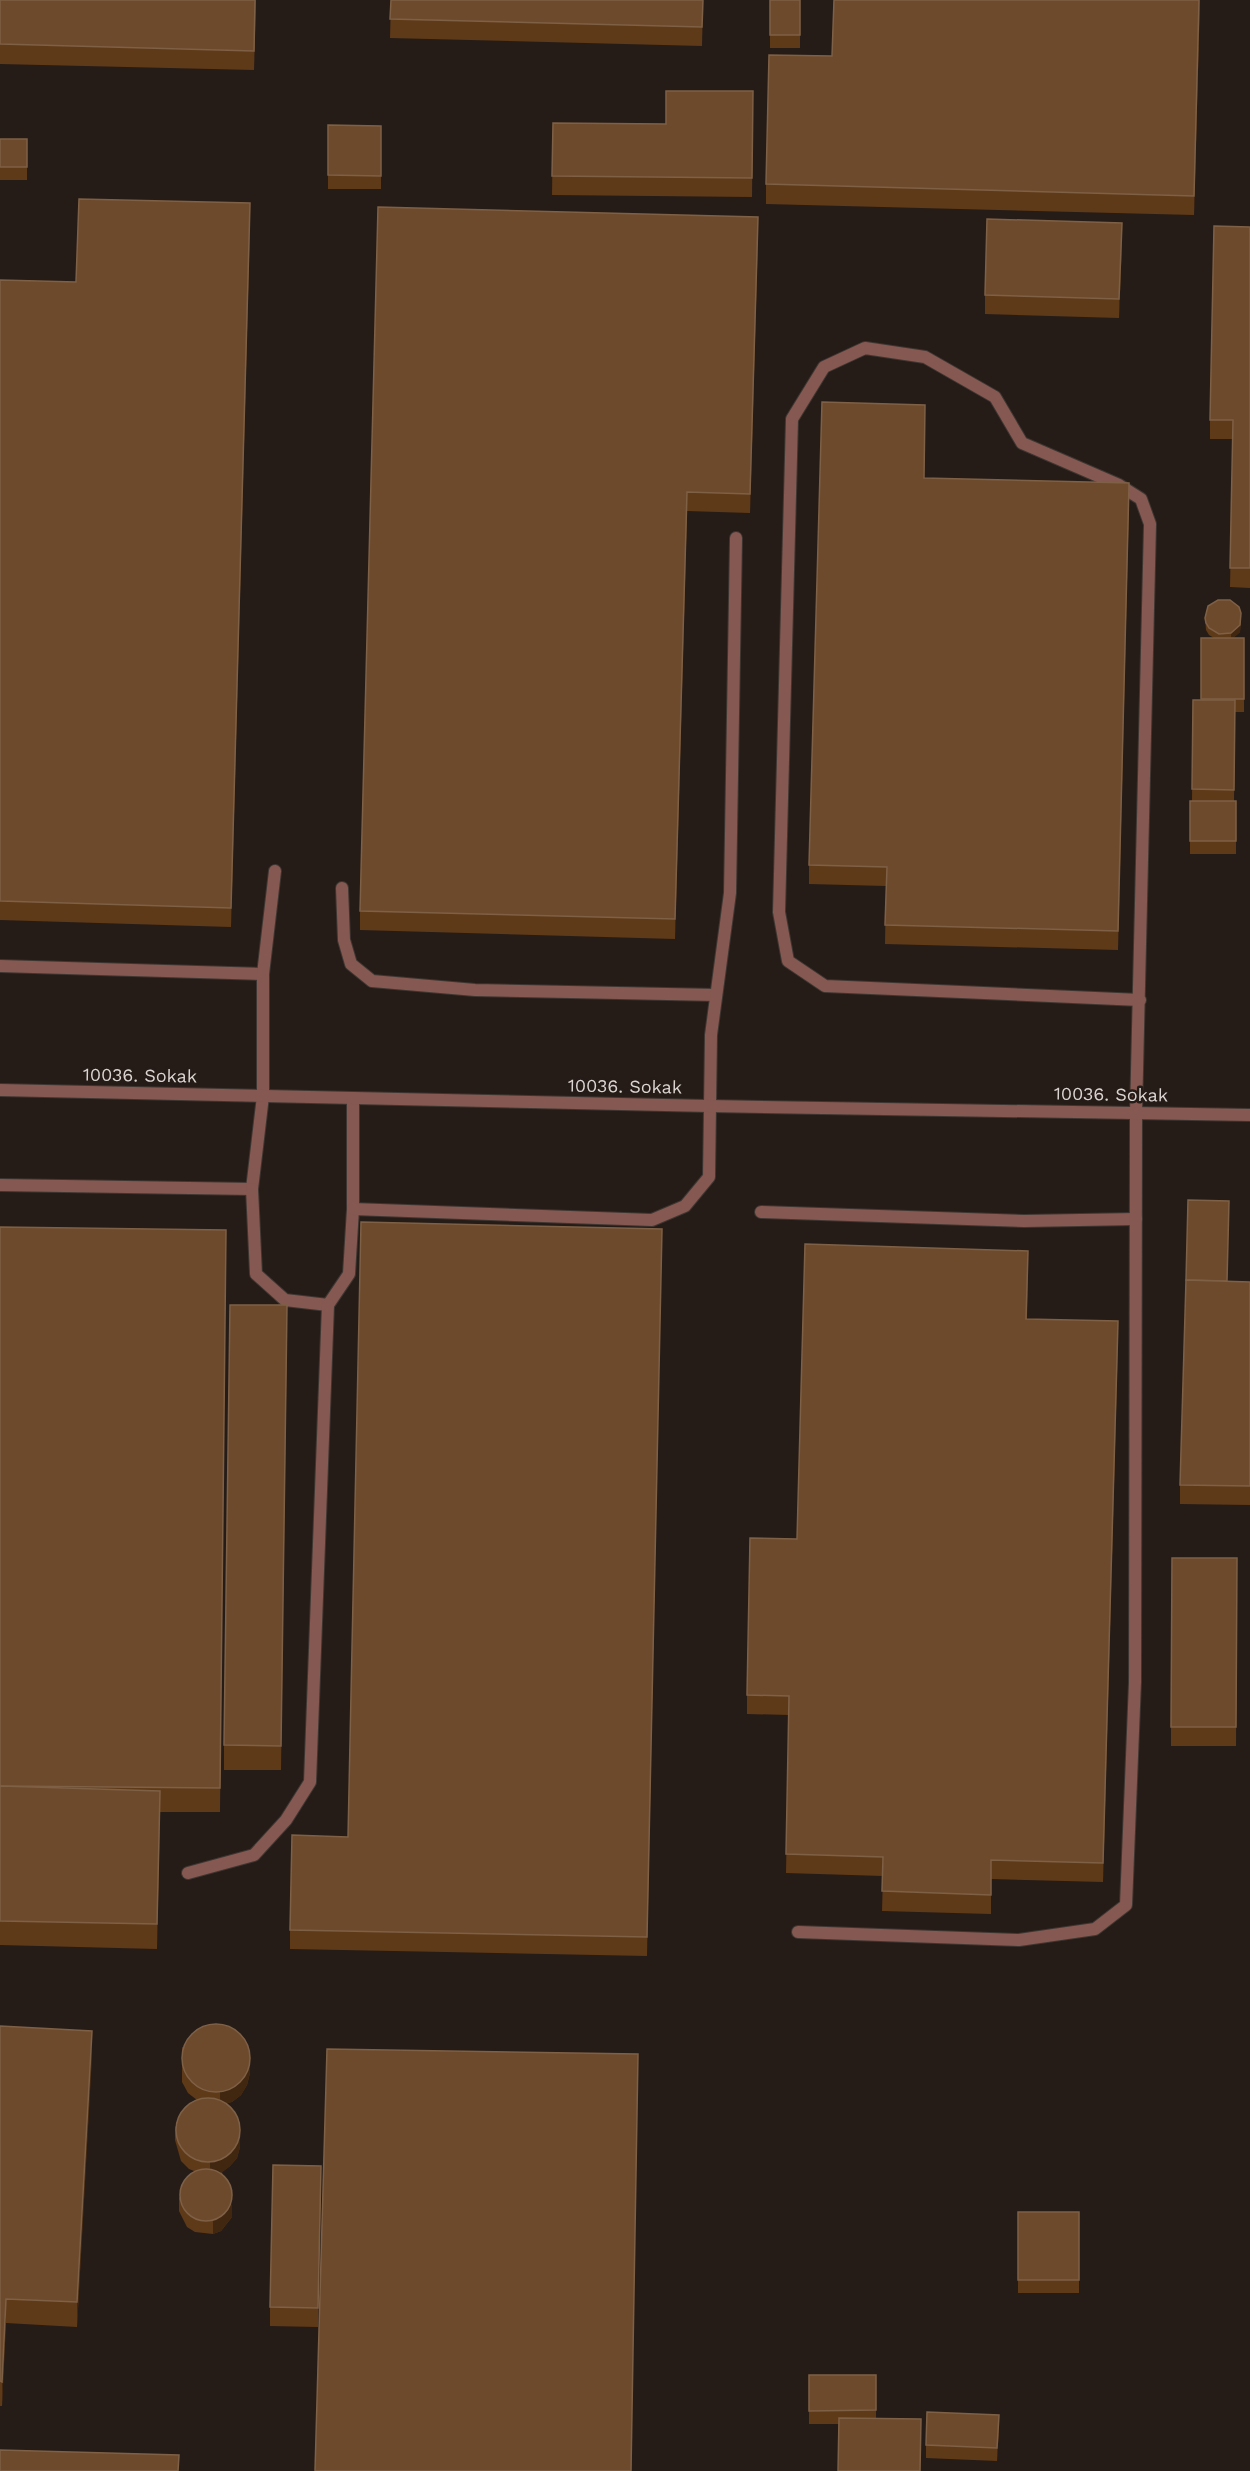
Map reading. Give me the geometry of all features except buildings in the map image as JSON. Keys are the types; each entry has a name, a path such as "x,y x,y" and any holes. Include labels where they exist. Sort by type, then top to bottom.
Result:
{"street":[{"path":"798,1932 1019,1940 1095,1929 1126,1905 1135,1682 1136,1113 1140,1000 1150,524 1141,499 1119,485 1022,443 994,397 925,357 865,348 824,367 792,419 779,912 788,961 825,986 1140,1000"},
{"path":"353,1209 652,1220 685,1206 710,1177 711,1035 730,893 736,538"},
{"path":"275,871 263,974 263,1096 252,1189 256,1274 285,1300 327,1305"},
{"path":"342,888 344,940 351,964 372,981 475,990 716,995"},
{"path":"0,966 263,974"},
{"name":"10036. Sokak","path":"0,1090 1250,1115"},
{"path":"188,1874 254,1855 286,1820 310,1782 327,1305 349,1274 353,1209 353,1098"},
{"path":"0,1185 252,1189"},
{"path":"761,1212 1024,1221 1136,1219"}]}
